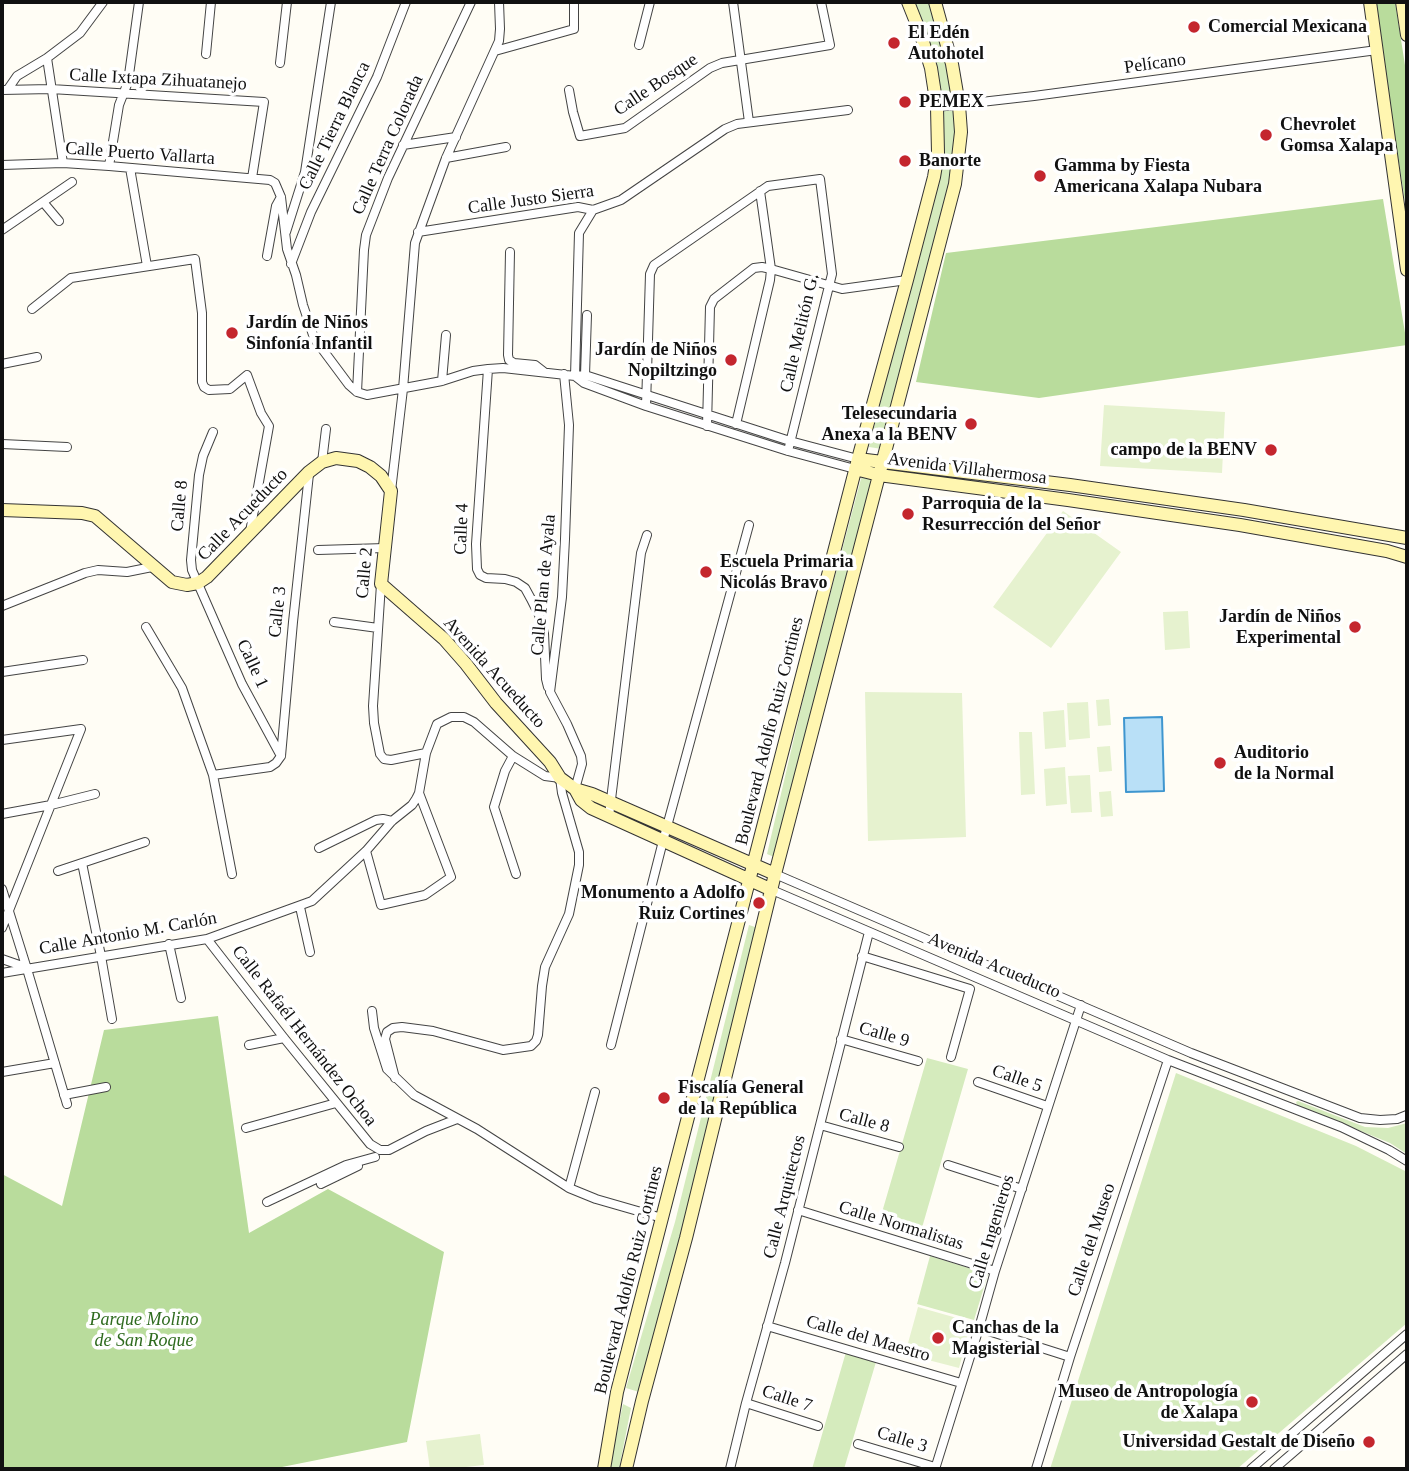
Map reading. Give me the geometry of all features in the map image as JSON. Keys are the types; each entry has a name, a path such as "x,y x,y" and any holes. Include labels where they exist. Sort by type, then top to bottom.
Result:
{"main road":[{"name":"Boulevard Adolfo Ruiz Cortines","path":"604,1469 617,1392 934,177 938,153 937,107 931,68 908,2"},
{"path":"626,1469 775,874 955,184 961,132 959,105 952,64 935,2"},
{"path":"1370,2 1407,270"},
{"path":"1402,2 1407,35"},
{"path":"322,462 336,458 358,461 382,476 391,491"},
{"name":"Calle Acueducto","path":"2,510 82,513 95,516 172,582 187,585 198,583 207,577 309,472 322,462"},
{"name":"Avenida Villahermosa","path":"857,464 882,462 1070,485 1244,510 1407,538"},
{"name":"Avenida Villahermosa","path":"857,464 879,475 1254,528 1387,551 1407,557"},
{"path":"1068,500 1070,485"},
{"name":"Calle 2","path":"382,584 391,491"},
{"name":"Avenida Acueducto","path":"382,584 444,639 496,703 550,762 560,778 575,789 593,793 775,874"},
{"name":"Avenida Acueducto","path":"575,789 581,800 591,808 772,890"}],"street":[{"path":"5,90 17,76 80,33 103,2"},
{"path":"109,166 119,105 128,82 139,2"},
{"path":"206,54 211,2"},
{"path":"280,62 287,2"},
{"path":"285,234 305,172 331,2"},
{"name":"Calle Tierra Blanca","path":"292,264 311,212 377,77 406,2"},
{"name":"Calle Terra Colorada","path":"357,392 366,234 388,178 471,2"},
{"name":"Calle 2","path":"391,491 403,390 415,243 446,158 499,41 499,2"},
{"path":"639,45 650,2"},
{"path":"733,2 749,122"},
{"name":"Calle Bosque","path":"569,90 580,136 625,128 709,68 740,59 830,45 821,2"},
{"path":"495,51 574,29 574,3"},
{"name":"Pelícano","path":"937,107 1377,51"},
{"path":"47,58 63,163"},
{"name":"Calle Ixtapa Zihuatanejo","path":"5,90 51,89 264,102 252,178"},
{"name":"Calle Justo Sierra","path":"418,232 578,206 593,210 621,200 725,129 737,124 849,110"},
{"path":"403,145 456,137"},
{"path":"446,158 506,147"},
{"name":"Calle Puerto Vallarta","path":"2,165 63,163 270,180 275,183 281,197"},
{"path":"131,168 147,266"},
{"name":"Calle Melitón G.","path":"760,191 768,186 820,179 832,274 788,451"},
{"path":"2,230 72,182"},
{"path":"646,405 650,274 654,265 760,191 771,280 736,424"},
{"path":"281,197 292,264 314,338 357,392"},
{"path":"267,256 276,206 281,197"},
{"path":"43,202 59,221"},
{"path":"575,376 579,233 593,210"},
{"path":"510,252 509,360 535,365 544,372"},
{"path":"32,309 71,278 195,260 202,313 204,387 209,390 230,389 247,375 261,413 269,426 250,532"},
{"path":"707,425 710,307 714,299 754,268 771,269 842,289 908,280"},
{"path":"585,374 587,315"},
{"path":"442,381 446,334"},
{"path":"2,364 37,358"},
{"name":"Avenida Villahermosa","path":"357,392 367,395 403,390 488,369 503,368 575,376 585,374 857,464"},
{"name":"Calle 4","path":"488,369 476,544 477,569 480,575 486,578 505,579 525,588 539,615 544,633 546,679 550,692"},
{"name":"Calle Plan de Ayala","path":"550,692 562,597 565,539 569,425 564,374"},
{"name":"Avenida Villahermosa","path":"575,376 584,383 646,405 788,451 857,464"},
{"path":"322,462 326,429"},
{"name":"Calle 8","path":"198,583 191,560 198,475 214,432"},
{"path":"2,444 67,447"},
{"name":"Calle 3","path":"281,756 309,472"},
{"path":"611,1045 663,841 750,524"},
{"path":"610,817 641,553 647,535"},
{"path":"318,550 385,548"},
{"path":"2,606 86,573 98,570 127,572 152,567"},
{"name":"Calle 1","path":"198,583 242,684 281,756"},
{"name":"Calle 2","path":"382,584 373,723 380,754 384,759 391,760 426,753"},
{"path":"334,622 379,628"},
{"path":"146,627 182,688 213,775 232,874"},
{"path":"2,673 83,660"},
{"path":"550,692 581,756 582,765 575,789"},
{"path":"366,851 381,905 425,895 452,877 419,793 426,753 437,724 446,718 457,716 474,722 513,757 545,776 560,778 579,852 569,914 545,967 536,1041 531,1046 503,1050 433,1031 393,1028 387,1032 385,1038 395,1078"},
{"path":"2,751 4,739 81,729 2,928"},
{"path":"213,775 271,767 281,756"},
{"path":"513,757 505,771 494,807 516,874"},
{"name":"Calle Antonio M. Carlón","path":"2,974 207,939 300,907 312,901 366,851 392,821 412,805 419,793"},
{"path":"2,814 95,794"},
{"path":"319,848 376,820 392,821"},
{"path":"58,871 145,842"},
{"path":"82,863 111,1019"},
{"name":"Avenida Acueducto","path":"775,874 1191,1053 1360,1118 1397,1119 1407,1115"},
{"path":"2,889 66,1100 106,1087"},
{"name":"Avenida Acueducto","path":"772,890 1168,1060 1341,1128 1407,1161"},
{"path":"300,907 310,952"},
{"name":"Calle Arquitectos","path":"730,1469 869,932"},
{"name":"Calle Rafaél Hernández Ochoa","path":"207,939 378,1154 457,1119"},
{"path":"169,944 181,998"},
{"path":"862,956 970,989 951,1057"},
{"path":"2,959 27,968"},
{"name":"Calle Ingenieros","path":"935,1468 1081,1005"},
{"path":"372,1011 374,1028 387,1069 414,1095 477,1129 569,1188 596,1199 662,1218"},
{"path":"248,1045 284,1038"},
{"name":"Calle 9","path":"841,1039 918,1061"},
{"path":"1185,1067 1191,1053"},
{"name":"Calle del Museo","path":"1036,1469 1168,1060"},
{"path":"2,1072 55,1063"},
{"name":"Calle 5","path":"978,1082 1047,1106"},
{"path":"569,1188 595,1092"},
{"path":"1288,1107 1294,1092"},
{"path":"246,1128 335,1103"},
{"name":"Calle 8","path":"820,1125 899,1147"},
{"path":"321,1184 378,1154"},
{"path":"267,1202 378,1154"},
{"path":"948,1165 1022,1189"},
{"name":"Calle Normalistas","path":"798,1210 995,1272"},
{"name":"Calle del Maestro","path":"767,1326 961,1383"},
{"path":"979,1328 1070,1357"},
{"path":"1251,1469 1407,1334"},
{"path":"1274,1469 1407,1354"},
{"name":"Calle 7","path":"746,1403 818,1426"},
{"name":"Calle 3","path":"858,1444 935,1468"}],"green space":[{"path":"913,2 932,2 948,56 953,98 939,99"},
{"path":"1374,2 1395,2 1407,78 1407,214"},
{"path":"941,111 958,111 954,162 882,449 869,447 941,161"},
{"path":"1383,199 1407,345 1039,398 916,382 946,253"},
{"path":"1104,405 1225,412 1222,473 1100,466"},
{"path":"862,475 873,477 779,859 767,854 808,678"},
{"path":"1063,511 1121,552 1051,648 993,607"},
{"path":"1188,611 1190,648 1165,650 1163,612"},
{"path":"865,692 962,693 966,837 868,841"},
{"path":"1109,699 1111,725 1098,726 1096,700"},
{"path":"1088,702 1090,738 1069,740 1067,703"},
{"path":"1064,710 1066,747 1045,749 1043,712"},
{"path":"1019,732 1032,732 1035,794 1021,795"},
{"path":"1110,746 1112,771 1099,772 1097,747"},
{"path":"1065,767 1067,804 1046,806 1044,769"},
{"path":"1090,775 1092,812 1071,813 1068,776"},
{"path":"1111,791 1113,816 1101,817 1099,792"},
{"path":"749,925 758,928 639,1392 626,1388 675,1222"},
{"name":"Parque Molino de San Roque","path":"218,1016 249,1233 328,1189 444,1252 407,1442 282,1469 2,1469 2,1174 62,1206 104,1030"},
{"path":"927,1058 968,1069 919,1238 878,1226"},
{"path":"1176,1073 1356,1146 1407,1172 1407,1323 1237,1469 1050,1469"},
{"path":"1298,1101 1365,1127 1388,1128 1407,1123 1407,1154 1390,1143 1297,1105"},
{"path":"930,1256 988,1274 974,1320 917,1304"},
{"name":"Canchas de la Magisterial","path":"918,1307 971,1322 959,1368 905,1354"},
{"path":"846,1352 876,1362 844,1469 812,1469"},
{"path":"623,1404 631,1408 619,1469 609,1469"},
{"path":"480,1434 484,1465 430,1469 426,1441"}],"water":[{"path":"1162,717 1164,791 1126,792 1124,718"}],"place":[{"name":"Comercial Mexicana","path":"1194,27"},
{"name":"El Edén Autohotel","path":"894,43"},
{"name":"PEMEX","path":"905,102"},
{"name":"Chevrolet Gomsa Xalapa","path":"1266,135"},
{"name":"Banorte","path":"905,161"},
{"name":"Gamma by Fiesta Americana Xalapa Nubara","path":"1040,176"},
{"name":"Jardín de Niños Sinfonía Infantil","path":"232,333"},
{"name":"Jardín de Niños Nopiltzingo","path":"731,360"},
{"name":"Telesecundaria Anexa a la BENV","path":"971,424"},
{"name":"campo de la BENV","path":"1271,450"},
{"name":"Parroquia de la Resurrección del Señor","path":"908,514"},
{"name":"Escuela Primaria Nicolás Bravo","path":"706,572"},
{"name":"Jardín de Niños Experimental","path":"1355,627"},
{"name":"Auditorio de la Normal","path":"1220,763"},
{"name":"Monumento a Adolfo Ruiz Cortines","path":"759,903"},
{"name":"Fiscalía General de la República","path":"664,1098"},
{"name":"Canchas de la Magisterial","path":"938,1338"},
{"name":"Museo de Antropología de Xalapa","path":"1252,1402"},
{"name":"Universidad Gestalt de Diseño","path":"1369,1442"}]}
